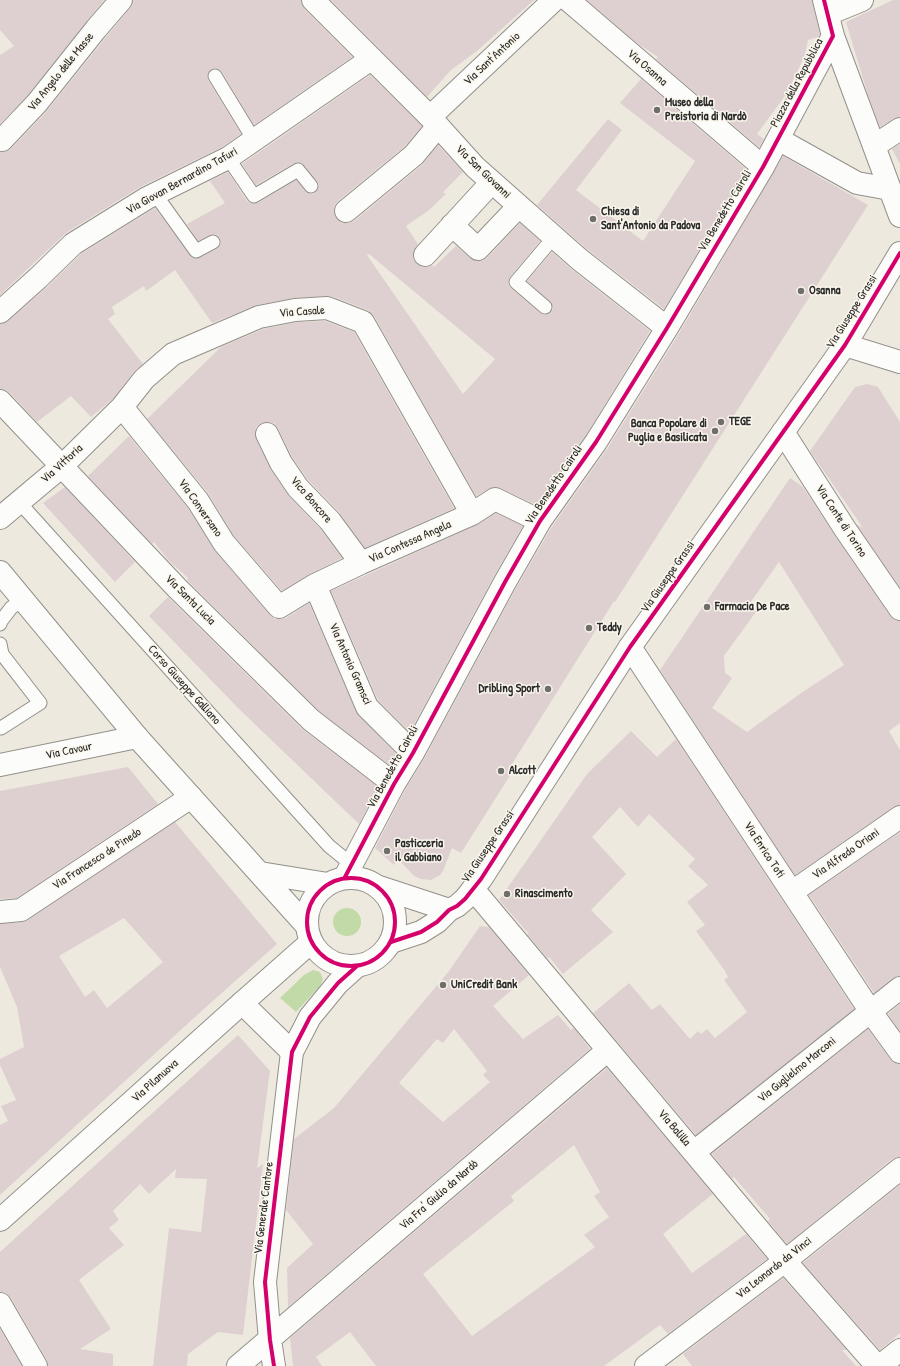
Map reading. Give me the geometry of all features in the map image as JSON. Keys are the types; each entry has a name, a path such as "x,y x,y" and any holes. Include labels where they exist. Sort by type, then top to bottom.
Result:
{"street":[{"name":"Via Angelo delle Masse","path":"0,138 2,140 37,103 121,0"},
{"name":"Via San Giovanni","path":"313,0 434,122 475,167 579,259 667,328"},
{"name":"Via Sant'Antonio","path":"346,211 414,155 434,122 554,0"},
{"name":"Via Osanna","path":"568,0 763,167"},
{"path":"833,36 826,7 862,0"},
{"name":"Piazza della Repubblica","path":"833,36 778,139 857,183 890,189"},
{"name":"Piazza della Repubblica","path":"833,36 900,216"},
{"name":"Via Giovan Bernardino Tafuri","path":"0,312 73,244 155,194 228,158 371,59"},
{"path":"874,146 900,129"},
{"name":"Via Benedetto Cairoli","path":"342,875 413,753 505,582 540,521 596,442 667,328 763,167 778,139"},
{"path":"425,255 492,182"},
{"path":"452,225 478,249 519,206"},
{"name":"Via Giuseppe Grassi","path":"391,942 421,932 438,922 449,910 457,906 465,899 473,889 630,647 845,345 900,253"},
{"name":"Via Casale","path":"122,407 144,379 174,354 259,317 295,310 327,308 363,322 472,514"},
{"path":"845,345 900,362"},
{"name":"Via Santa Lucia","path":"0,401 177,588 311,720 394,784"},
{"name":"Via Vittoria","path":"0,518 62,466 122,407"},
{"name":"Via Conversano","path":"122,407 198,501 224,543 279,607"},
{"name":"Via Conte di Torino","path":"783,432 845,530 900,609"},
{"name":"Vico Boncore","path":"267,434 281,463 298,488 330,521 361,563"},
{"name":"Via Contessa Angela","path":"279,607 315,586 361,563 472,514 495,499 540,521"},
{"path":"0,572 137,737 260,873 309,934 319,954 331,962 344,966 357,966 371,962 382,954 391,942 395,928 395,913 389,899 379,887"},
{"name":"Via Antonio Gramsci","path":"315,586 367,707 413,753"},
{"name":"Via Enrico Toti","path":"630,647 870,1012 900,1052"},
{"name":"Via Cavour","path":"0,765 137,737"},
{"name":"Via Francesco de Pinedo","path":"0,912 21,910 191,797"},
{"name":"Via Alfredo Oriani","path":"792,892 900,817"},
{"path":"260,873 342,875 358,878 369,881 379,887 449,910"},
{"path":"309,934 307,913 312,901 318,892 342,875"},
{"name":"Via Balilla","path":"473,889 785,1261 879,1366"},
{"name":"Via Pilanuova","path":"0,1220 242,1003 309,934"},
{"name":"Via Generale Cantore","path":"274,1366 270,1340 265,1282 292,1052 310,1016 338,983 357,966"},
{"name":"Via Guglielmo Marconi","path":"694,1152 900,988"},
{"path":"242,1003 292,1052"},
{"name":"Via Fra' Giulio da Nardò","path":"238,1366 608,1050"},
{"name":"Via Leonardo da Vinci","path":"646,1366 785,1261 900,1169"},
{"path":"0,1304 36,1366"},
{"path":"879,1366 900,1350"}],"lane":[{"path":"216,76 254,140"},
{"path":"228,158 254,196 298,170 311,186"},
{"path":"155,194 196,251 213,242"},
{"path":"545,307 516,282 554,237"},
{"name":"Corso Giuseppe Galliano","path":"19,502 329,846 342,875"},
{"path":"0,624 11,608 23,599"},
{"path":"0,644 2,654 40,703 1,728"}],"green space":[{"path":"347,908 357,912 361,922 357,932 347,936 337,932 333,922 337,912"},
{"path":"313,970 320,972 323,979 320,986 296,1012 280,998 304,975"}],"building":[{"path":"0,0 104,0 28,95 0,124 0,55 14,46 0,30"},
{"path":"133,0 301,0 301,4 304,9 352,57 254,125 222,72 215,68 211,69 207,76 208,80 241,134 222,147 140,187 66,233 0,295 0,152 6,152 11,149 46,112 130,8"},
{"path":"331,0 534,0 477,51 451,70 427,97"},
{"path":"587,0 812,0 820,34 818,37 808,40 805,55 787,93 757,134 764,139 759,147 656,59 658,57 637,43"},
{"path":"893,0 900,0 900,117 893,119 880,127 868,95 846,22"},
{"path":"370,75 422,126 405,146 338,201 334,206 334,213 341,223 354,221 422,165 438,145 463,172 443,192 446,194 428,211 406,226 418,244 413,253 413,259 417,264 423,267 432,265 434,267 456,246 470,258 476,261 482,261 487,258 520,223 540,241 510,277 508,284 540,313 544,315 551,312 553,309 552,304 527,281 552,252 571,269 650,331 586,435 536,505 495,487 476,496 374,316 368,310 331,296 294,298 257,305 212,323 175,270 146,291 144,286 112,307 115,314 108,319 143,364 134,371 113,399 91,417 71,396 37,422 9,392 4,389 0,389 0,324 8,321 47,287 81,254 155,208 192,258 199,258 217,249 221,243 218,235 210,235 198,241 187,224 225,203 210,181 228,172 247,201 251,203 258,203 296,180 308,193 313,194 316,192 319,185 301,163 294,163 256,185 242,164","holes":["369,254 495,359 463,394 367,255"]},
{"path":"641,79 747,170 664,309 587,249 537,205 608,119 622,130 576,190 643,241 695,161 620,103"},
{"path":"900,144 900,164 892,149"},
{"path":"783,156 868,205 615,602 614,601 507,772 511,774 461,853 452,848 443,871 440,875 431,880 421,879 414,876 398,859 394,865 375,848 405,790 424,759 516,588 551,528 607,449 678,335"},
{"path":"325,321 354,332 454,508 365,548 339,512 308,480 292,457 274,423 262,423 256,427 256,439 271,470 288,495 320,529 342,558 310,574 282,591 234,536 208,493 147,419 221,347 263,329 297,322"},
{"path":"867,384 878,387 900,422 900,587 856,524 863,528 810,451 855,387"},
{"path":"129,436 188,508 215,551 270,615 275,619 286,618 309,603 356,712 397,755 391,766 319,711 187,580 188,578 169,561 154,542 152,544 88,476"},
{"path":"790,478 803,487 890,616 894,620 900,621 900,723 889,731 900,750 900,805 893,807 795,875 660,670","holes":["779,562 844,665 804,691 747,732 712,708 732,678 725,673 724,656 758,609 750,603"]},
{"path":"65,487 135,562 115,582 43,503"},
{"path":"496,513 523,526 494,576 410,732 378,700 331,591 477,525"},
{"path":"168,597 302,729 378,787 359,824 239,709 149,616"},
{"path":"631,731 657,757 676,739 854,1009 696,1135 593,1013 629,983 652,1010 660,1004 690,1039 698,1031 701,1034 707,1029 715,1038 747,1012 724,980 728,977 725,971 696,931 705,925 687,902 708,885 688,866 695,859 649,814 638,827 620,807 592,837 626,874 591,910 613,932 563,974 549,957 548,959 527,934 529,934 499,900 587,774"},
{"path":"128,767 158,804 17,898 0,899 0,791"},
{"path":"175,822 277,944 0,1195 0,1125 8,1121 1,1106 16,1100 0,1065 0,1059 24,1047 17,1007 0,967 0,924 28,920","holes":["124,918 163,962 107,1008 94,990 85,997 59,956"]},
{"path":"900,832 900,976 892,978 874,993 809,895"},
{"path":"480,926 489,927 529,975 493,1006 523,1039 558,1015 571,1030 574,1028 590,1049 288,1307 287,1268 313,1244 286,1210 294,1139 334,1108 449,971","holes":["454,1029 487,1071 483,1075 490,1082 443,1122 399,1083 437,1039 443,1043"]},
{"path":"900,1004 900,1031 888,1014"},
{"path":"868,1029 890,1059 895,1063 900,1064 900,1157 892,1159 787,1244 768,1221 770,1219 734,1177 732,1179 712,1154"},
{"path":"238,1035 270,1071 257,1168 263,1164 243,1335 218,1332 188,1354 187,1366 153,1366 169,1228 201,1232 207,1179 175,1178 176,1169 149,1194 140,1184 113,1211 119,1220 109,1228 124,1245 79,1280 111,1329 80,1349 113,1354 113,1366 48,1366 47,1360 11,1298 6,1293 0,1292 0,1252"},
{"path":"607,1068 713,1194 663,1234 692,1273 746,1234 767,1259 668,1334 660,1325 604,1366 376,1366 350,1332 316,1357 322,1366 293,1366 290,1338","holes":["574,1145 600,1192 594,1196 609,1217 584,1235 595,1247 472,1336 423,1274 514,1201 511,1196"]},
{"path":"900,1185 900,1333 880,1350 803,1263"},
{"path":"783,1278 847,1350 842,1350 856,1366 692,1366 683,1354"},
{"path":"0,1329 22,1366 0,1366"}],"cycle path":[{"path":"345,877 394,784 413,753 505,582 540,521 596,442 667,328 763,167 833,36 824,0"},
{"path":"391,942 421,932 437,922 449,910 457,906 465,899 481,879 630,647 845,345 900,253"},
{"path":"342,878 360,878 376,885 388,897 395,913 395,922 395,931 388,947 376,959 360,966 342,966 326,959 314,947 307,931 307,913 314,897 326,885 342,878"},
{"path":"274,1366 270,1340 265,1282 292,1052 310,1017 338,983 357,966"}],"place":[{"name":"Museo della Preistoria di Nardò","path":"657,110"},
{"name":"Chiesa di Sant'Antonio da Padova","path":"593,219"},
{"name":"Osanna","path":"801,291"},
{"name":"TEGE","path":"721,422"},
{"name":"Banca Popolare di Puglia e Basilicata","path":"715,431"},
{"name":"Farmacia De Pace","path":"707,607"},
{"name":"Teddy","path":"589,628"},
{"name":"Dribling Sport","path":"548,689"},
{"name":"Alcott","path":"501,771"},
{"name":"Pasticceria il Gabbiano","path":"387,851"},
{"name":"Rinascimento","path":"507,894"},
{"name":"UniCredit Bank","path":"443,985"}]}
